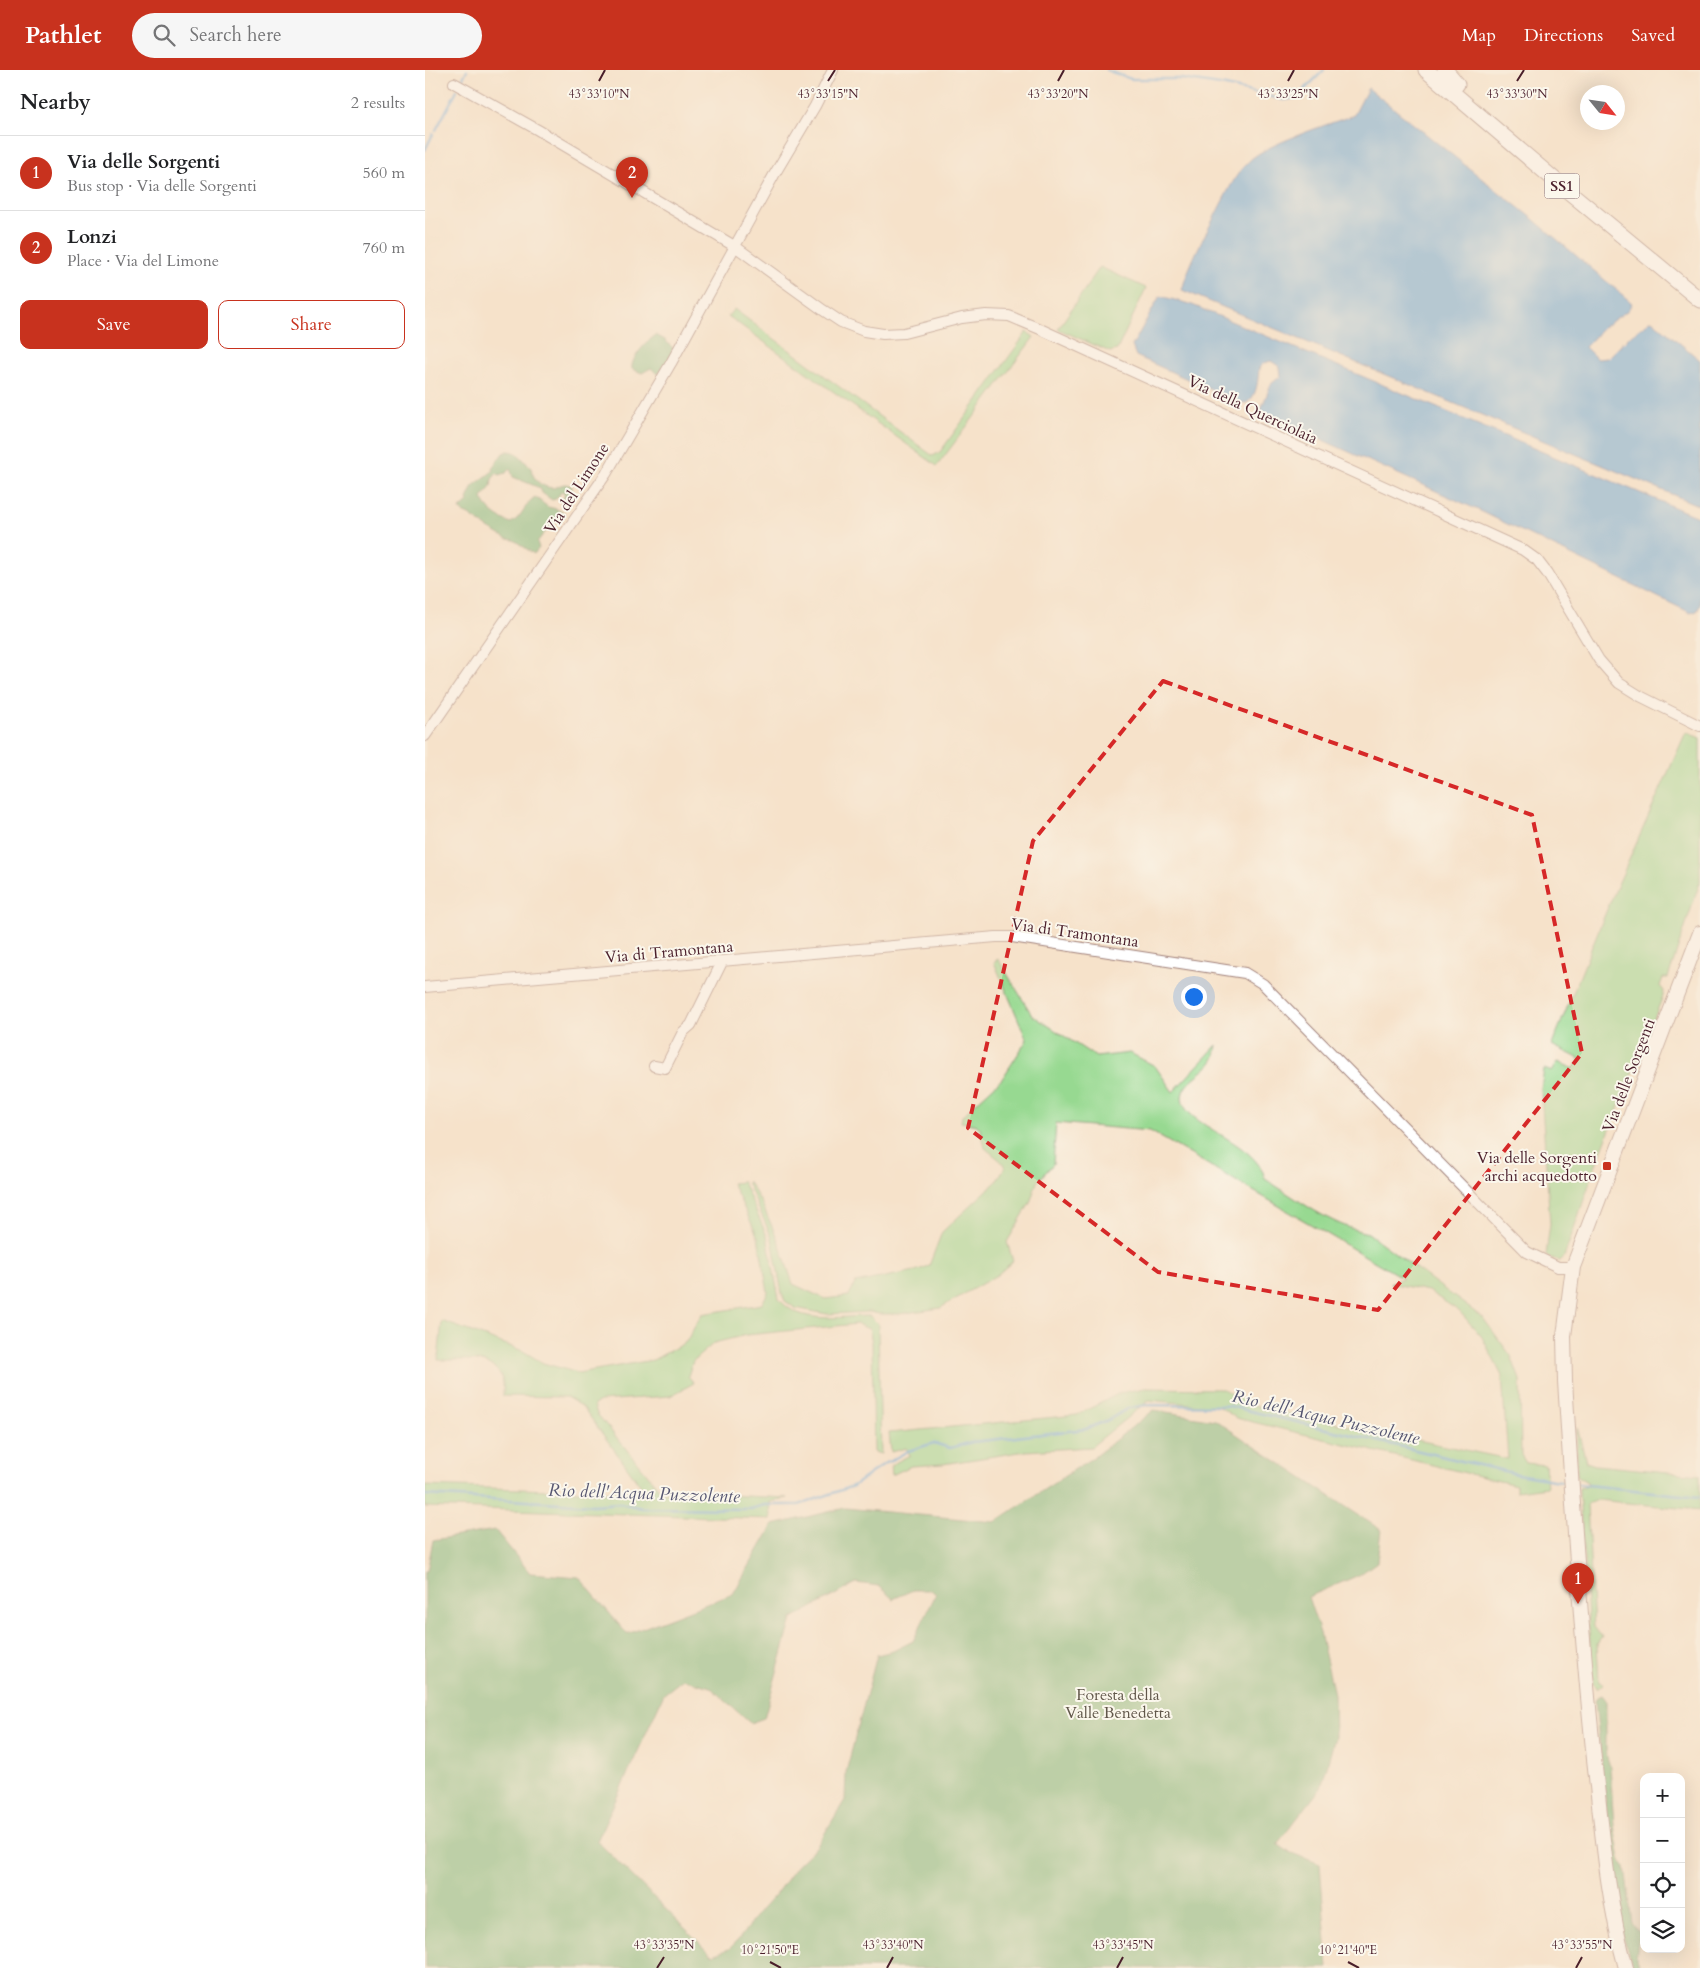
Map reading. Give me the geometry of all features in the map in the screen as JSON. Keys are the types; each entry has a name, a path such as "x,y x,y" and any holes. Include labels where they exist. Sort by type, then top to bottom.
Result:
{"highway":[{"name":"SS1","path":"1426,70 1700,300"},
{"name":"SS1","path":"1441,70 1532,149 1700,288"},
{"path":"1445,70 1457,84"}],"main road":[{"name":"Via delle Sorgenti","path":"1626,1968 1612,1914 1587,1695 1563,1354 1568,1296 1573,1267 1700,935"}],"street":[{"name":"Via del Limone","path":"425,736 605,474 736,247 774,175 815,106 833,70"},
{"path":"454,83 538,130 736,247"},
{"name":"Via della Querciolaia","path":"736,247 841,322 864,331 883,334 904,332 986,314 1009,316 1059,337 1503,540 1537,560 1577,621 1599,660 1619,683 1700,726"},
{"name":"Via di Tramontana","path":"425,987 722,962 996,936 1013,937 1245,973 1263,984 1527,1252 1558,1266 1573,1267"},
{"path":"654,1066 665,1068 683,1032 691,1025 722,962"}],"highlighted area":[{"path":"1163,681 1532,815 1582,1053 1378,1310 1158,1272 968,1128 1033,841"}],"green space":[{"path":"1100,267 1146,288 1117,350 1110,352 1058,329"},
{"path":"734,309 933,456 940,452 1027,332 1034,337 937,466 728,316"},
{"path":"656,335 665,340 675,350 658,375 651,368 642,373 632,369 636,355"},
{"path":"512,451 521,457 541,484 553,488 564,484 572,486 574,495 573,500 569,503 563,499 565,494 562,491 556,499 552,500 542,493 540,488 513,477 510,468 506,473 499,475 497,473 492,479 491,487 482,498 490,510 506,521 511,523 515,520 535,497 548,507 557,509 565,514 562,520 553,522 537,542 539,548 534,554 514,540 507,539 488,528 460,509 468,502 467,499 473,486 493,471 492,468 503,453"},
{"path":"1686,732 1700,738 1700,882 1668,978 1663,978 1660,986 1664,991 1663,996 1597,1162 1564,1257 1560,1261 1551,1259 1546,1255 1550,1224 1541,1089 1544,1069 1552,1072 1558,1062 1574,1069 1580,1059 1552,1045 1608,907"},
{"path":"998,959 1032,1015 1096,1057 1130,1053 1155,1066 1173,1092 1217,1045 1215,1057 1210,1065 1190,1082 1183,1092 1182,1098 1185,1108 1206,1126 1249,1154 1259,1166 1265,1179 1327,1218 1368,1233 1483,1318 1511,1356 1520,1380 1521,1455 1526,1463 1545,1465 1547,1487 1516,1491 1516,1485 1236,1418 1220,1407 1149,1400 1091,1447 1026,1451 943,1464 911,1466 892,1475 891,1465 910,1455 906,1448 891,1452 889,1433 1077,1415 1120,1393 1145,1388 1223,1389 1254,1406 1508,1459 1502,1376 1482,1337 1459,1311 1428,1291 1390,1283 1403,1278 1150,1131 1056,1123 1053,1164 1037,1182 1030,1203 1007,1242 1013,1261 997,1275 940,1308 899,1314 869,1312 827,1314 795,1308 785,1301 782,1294 772,1238 747,1182 749,1182 762,1204 778,1240 793,1284 825,1299 849,1296 855,1283 915,1271 929,1266 942,1232 996,1182 1005,1167 1001,1161 985,1148 981,1130 977,1125 961,1122 962,1116 1002,1079 1027,1040 994,962"},
{"path":"743,1182 767,1236 779,1299 798,1313 809,1316 833,1318 870,1316 878,1324 881,1454 874,1452 872,1342 869,1329 857,1324 746,1335 714,1343 693,1361 688,1376 694,1383 670,1396 600,1401 594,1405 597,1414 662,1492 787,1498 770,1502 771,1519 425,1507 425,1486 646,1493 582,1406 566,1397 503,1396 502,1378 496,1369 490,1365 473,1360 438,1360 442,1321 523,1351 543,1363 578,1373 653,1360 686,1342 702,1314 762,1304 768,1292 758,1237 732,1183"},
{"name":"Foresta della Valle Benedetta","path":"1154,1410 1215,1420 1381,1530 1377,1562 1359,1575 1308,1597 1320,1633 1334,1694 1335,1737 1321,1788 1277,1844 1289,1852 1320,1864 1328,1968 425,1968 425,1571 427,1571 433,1540 495,1530 530,1573 579,1577 627,1634 733,1594 773,1525 845,1508 995,1522 1095,1456","holes":["856,1583 879,1586 893,1599 913,1590 931,1590 936,1594 913,1641 893,1651 877,1655 846,1772 845,1800 817,1846 797,1865 739,1939 729,1949 712,1955 597,1841 664,1694 683,1679 710,1687 750,1723 764,1718 792,1619"]},
{"path":"1577,1427 1586,1462 1595,1465 1700,1475 1700,1510 1597,1500 1587,1504 1594,1627 1602,1637 1597,1644 1599,1682 1604,1683 1597,1689 1593,1684 1579,1493 1579,1488 1588,1486 1587,1482 1577,1476"},
{"path":"1602,1695 1606,1700 1606,1754 1610,1766 1614,1825 1620,1859 1625,1866 1632,1923 1639,1934 1636,1958 1640,1968 1633,1968 1622,1933 1611,1854 1595,1702 1596,1698"}],"water":[{"path":"1368,88 1533,219 1632,303 1628,310 1604,327 1585,347 1597,359 1608,358 1631,335 1652,320 1700,360 1700,506 1182,290 1189,268 1199,247 1229,188 1244,166 1257,155 1283,141 1354,115"},
{"path":"1160,296 1190,304 1700,518 1700,605 1697,611 1691,613 1476,509 1260,412 1271,384 1281,376 1280,367 1271,361 1264,363 1259,368 1254,394 1248,402 1243,404 1136,356 1132,346"}],"waterway":[{"path":"463,78 467,70"},
{"path":"1106,70 1131,79 1182,79 1226,86 1284,100 1296,98 1324,70"},
{"path":"436,130 457,90"},
{"path":"425,150 433,134"},
{"name":"Rio dell'Acqua Puzzolente","path":"425,1495 593,1505 620,1503 642,1508 751,1509 764,1505 799,1505 853,1486 881,1466 908,1451 934,1443 950,1448 972,1442 1086,1429 1108,1420 1129,1408 1147,1405 1229,1406 1517,1474 1566,1482"},
{"name":"Rio dell'Acqua Puzzolente","path":"1577,1484 1700,1497"}],"place":[{"name":"Lonzi","path":"632,198"},
{"name":"Via delle Sorgenti archi acquedotto","path":"1607,1166"},
{"name":"Via delle Sorgenti","path":"1578,1604"}]}
